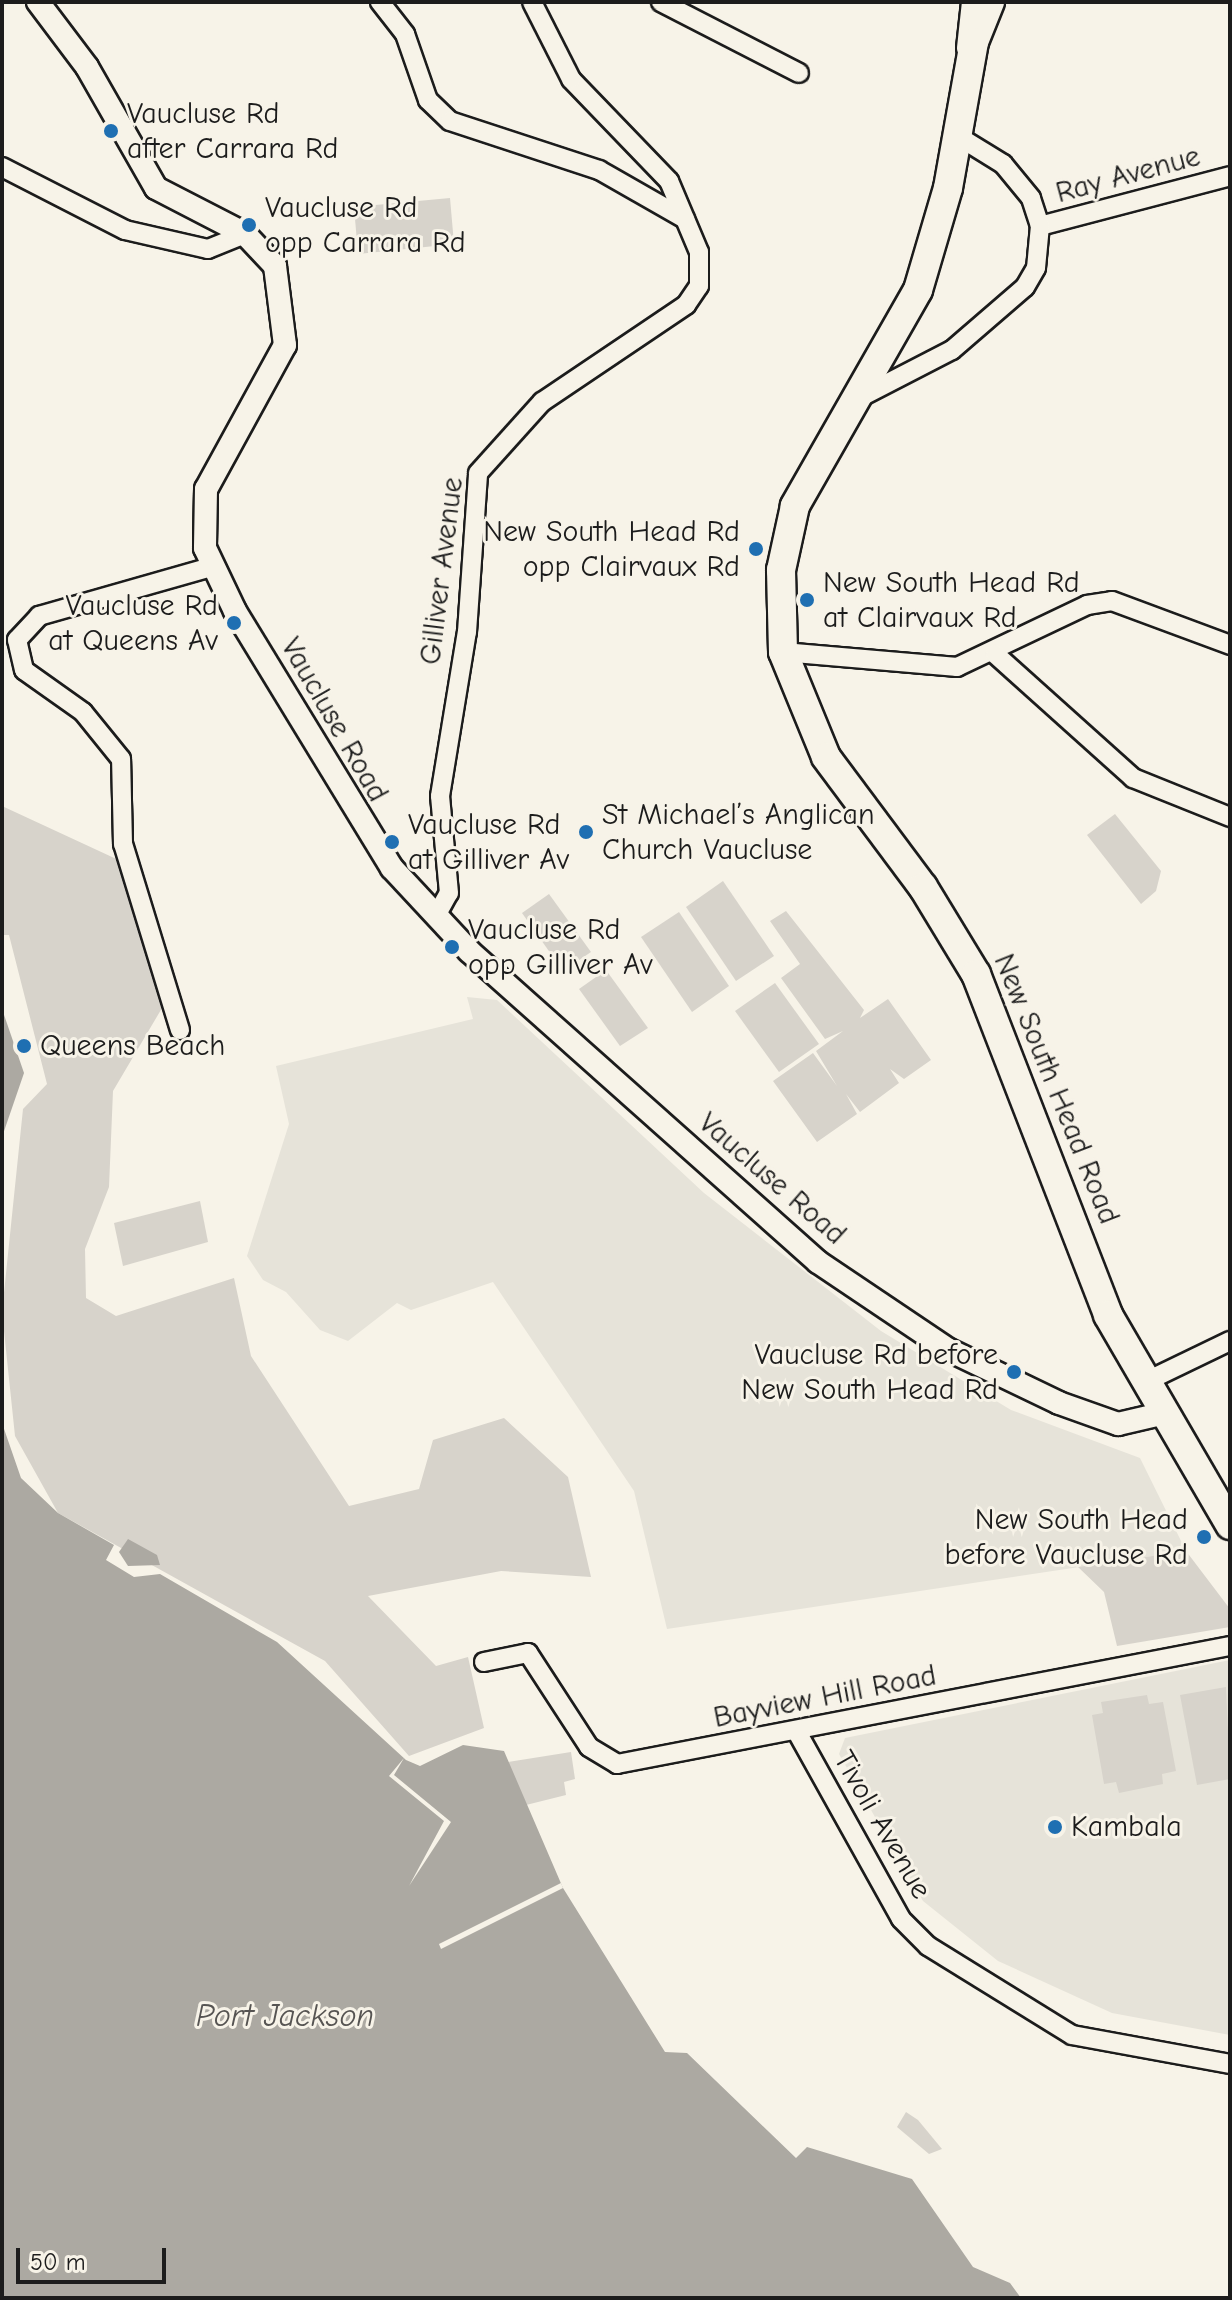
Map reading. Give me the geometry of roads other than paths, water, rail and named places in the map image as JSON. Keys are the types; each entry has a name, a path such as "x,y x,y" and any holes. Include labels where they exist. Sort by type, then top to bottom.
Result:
{"main road":[{"name":"New South Head Road","path":"990,2 968,65 930,258 898,332 795,506 781,570 783,652 826,757 923,887 976,974 1108,1315 1161,1414 1230,1525"}],"street":[{"name":"Vaucluse Road","path":"38,2 87,67 156,188 245,234 280,280 285,345 206,489 203,535 211,567 357,821 436,916 793,1242 848,1284 949,1350 1085,1415 1118,1424 1161,1414"},
{"path":"380,2 405,34 428,100 450,121 599,170 687,220"},
{"name":"Gilliver Avenue","path":"436,916 449,893 440,796 467,632 478,473 542,402 694,297 700,265 687,220 655,163 571,79 532,2"},
{"path":"661,2 799,73"},
{"name":"New South Head Road","path":"968,65 973,2"},
{"path":"855,400 922,371 1025,287 1039,257 1040,226 1009,170 956,135"},
{"path":"2,167 125,230 208,249 245,234"},
{"name":"Ray Avenue","path":"1040,226 1228,183"},
{"path":"180,1030 123,844 121,759 83,712 24,670 17,640 39,616 211,567"},
{"path":"783,652 940,670 995,654 1087,605 1112,601 1230,645"},
{"path":"995,654 1133,778 1230,817"},
{"path":"1143,1383 1230,1341"},
{"name":"Bayview Hill Road","path":"484,1662 528,1653 589,1747 617,1764 797,1732 1230,1646"},
{"name":"Tivoli Avenue","path":"797,1732 901,1919 928,1946 1072,2035 1230,2064"}],"water":[{"path":"2,1009 24,1073 2,1137"},
{"name":"Port Jackson","path":"2,1423 21,1478 58,1513 114,1545 106,1560 134,1577 160,1574 277,1642 406,1760 420,1766 463,1745 504,1751 563,1888 665,2052 687,2053 796,2158 807,2147 912,2179 973,2267 1010,2283 1021,2298 2,2298"},
{"path":"128,1539 157,1555 160,1565 128,1566 119,1552"}],"place":[{"name":"Vaucluse Rd after Carrara Rd","path":"111,131"},
{"name":"Vaucluse Rd opp Carrara Rd","path":"249,225"},
{"name":"New South Head Rd opp Clairvaux Rd","path":"756,549"},
{"name":"New South Head Rd at Clairvaux Rd","path":"807,600"},
{"name":"Vaucluse Rd at Queens Av","path":"234,623"},
{"name":"St Michael’s Anglican Church Vaucluse","path":"586,832"},
{"name":"Vaucluse Rd at Gilliver Av","path":"392,842"},
{"name":"Vaucluse Rd opp Gilliver Av","path":"452,947"},
{"name":"Queens Beach","path":"24,1046"},
{"name":"Vaucluse Rd before New South Head Rd","path":"1014,1372"},
{"name":"New South Head before Vaucluse Rd","path":"1204,1537"},
{"name":"Kambala","path":"1055,1827"}]}
